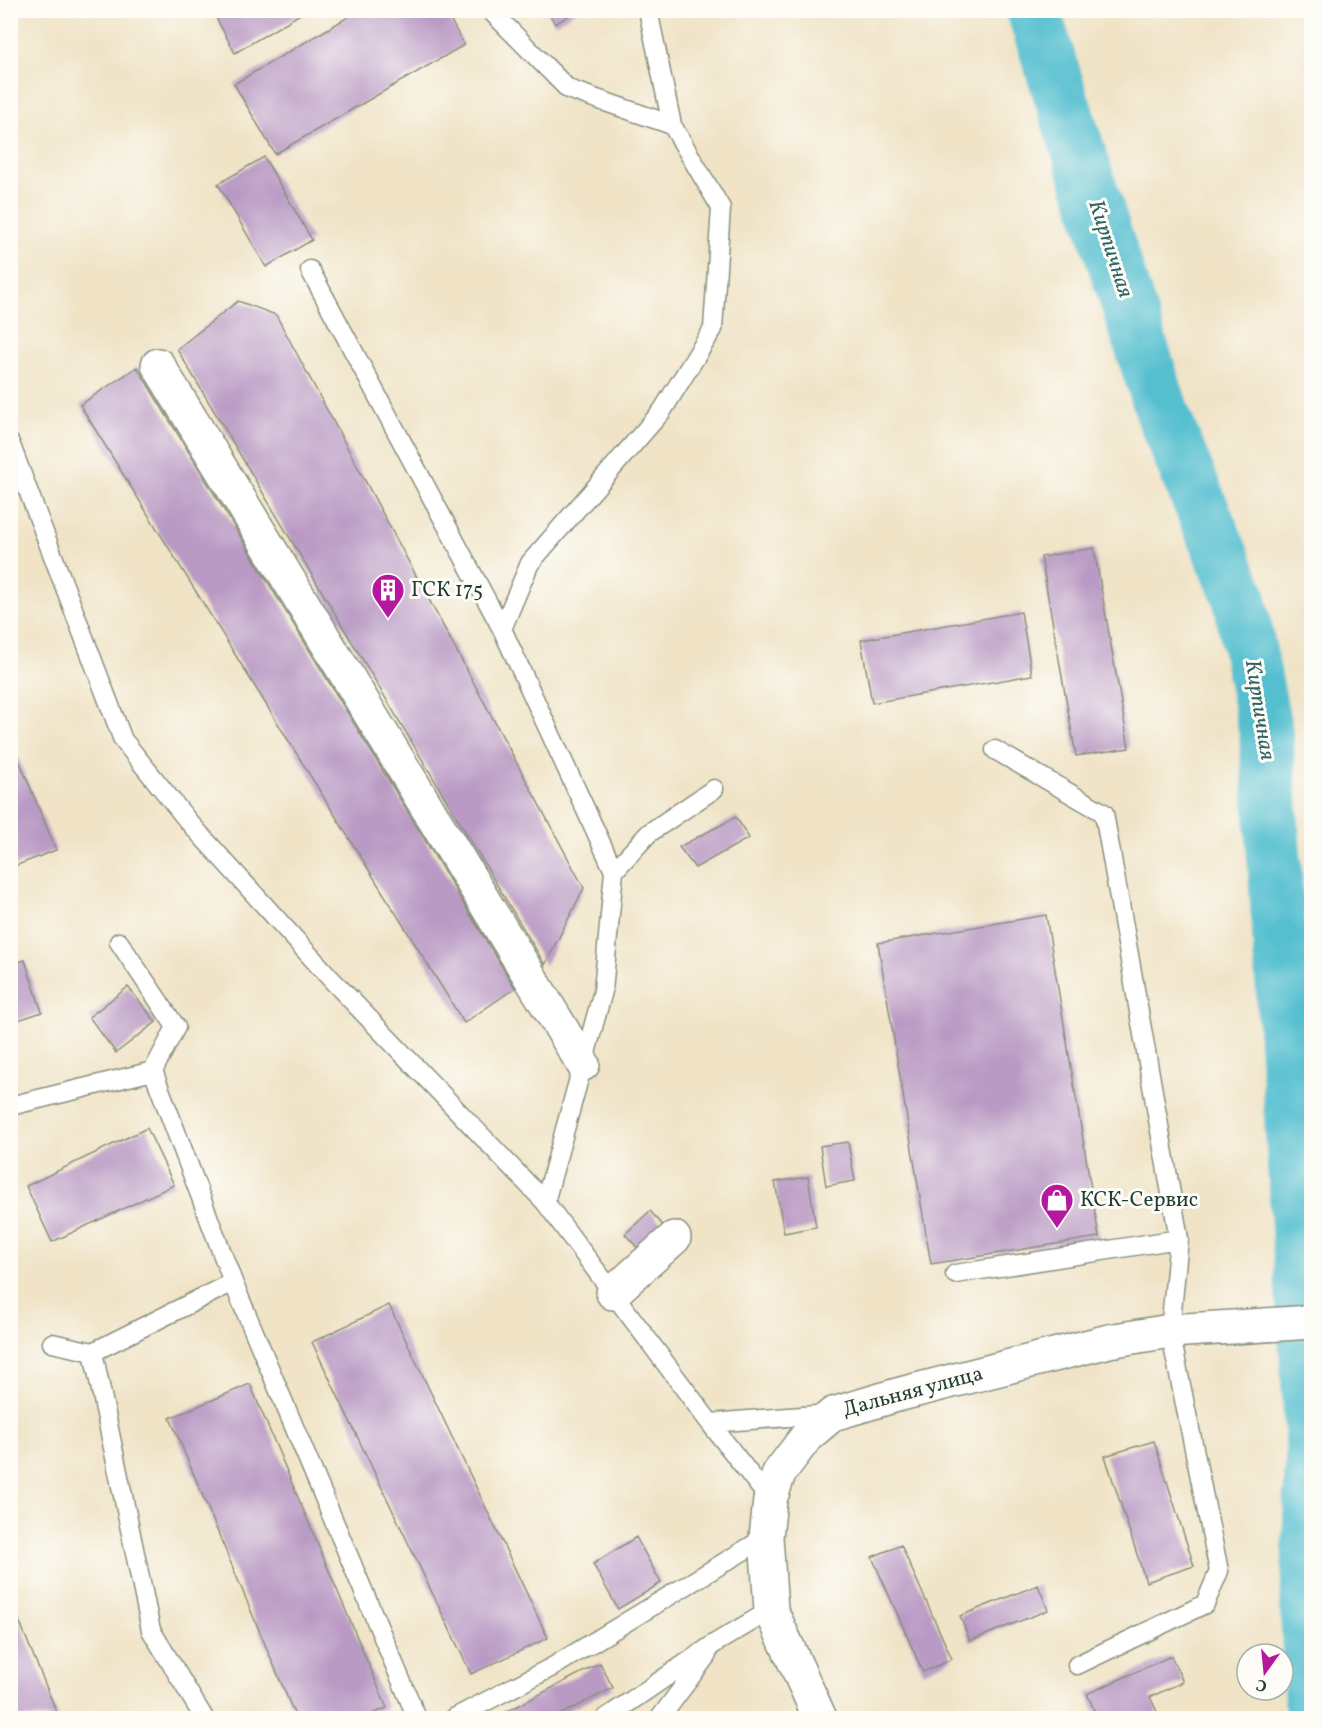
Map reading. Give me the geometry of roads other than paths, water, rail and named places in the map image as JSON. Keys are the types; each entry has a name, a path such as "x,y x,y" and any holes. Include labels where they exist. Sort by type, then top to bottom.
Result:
{"street":[{"path":"158,365 583,1064"},
{"path":"613,1293 674,1238"},
{"name":"Дальняя улица","path":"820,1719 771,1610 766,1537 770,1500 779,1473 807,1436 833,1414 897,1395 1109,1341 1170,1331 1255,1323 1311,1322"}],"lane":[{"path":"490,10 567,89 672,125"},
{"path":"502,629 531,563 662,411 713,329 721,208 672,125 648,10"},
{"path":"310,270 502,629 614,871 603,991 545,1202"},
{"path":"10,443 123,740 188,821 324,971 545,1202 770,1500"},
{"path":"995,750 1104,813 1179,1239 1170,1331 1219,1571 1205,1604 1077,1665"},
{"path":"614,871 649,833 714,789"},
{"path":"119,942 176,1027 153,1071 233,1282 417,1719"},
{"path":"10,1106 153,1071"},
{"path":"955,1274 1179,1239"},
{"path":"52,1343 93,1352 233,1282"},
{"path":"93,1352 151,1630 204,1719"},
{"path":"710,1423 833,1414"},
{"path":"454,1719 554,1666 766,1537"},
{"path":"606,1719 717,1642 771,1610"},
{"path":"660,1719 717,1642"}],"waterway":[{"name":"Кирпичная","path":"1033,10 1165,420 1239,596 1266,733 1312,1444"},
{"name":"Кирпичная","path":"1312,1459 1307,1613 1312,1712"}],"place":[{"name":"ГСК 175","path":"388,619"},
{"name":"КСК-Сервис","path":"1057,1229"}]}
